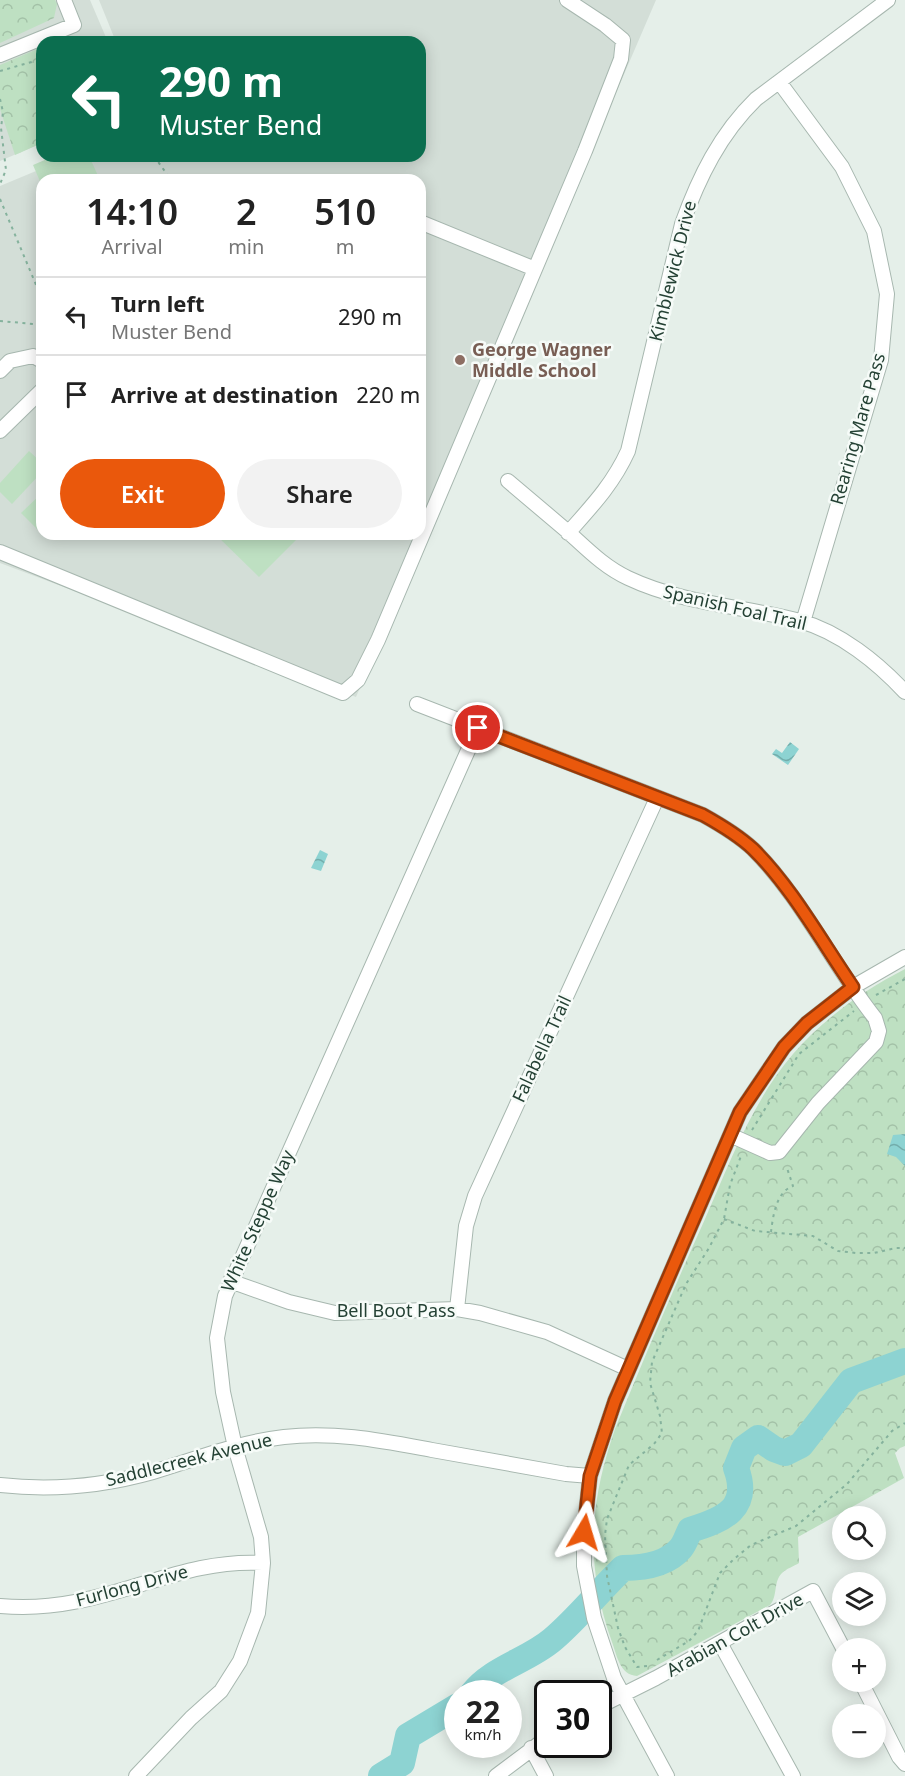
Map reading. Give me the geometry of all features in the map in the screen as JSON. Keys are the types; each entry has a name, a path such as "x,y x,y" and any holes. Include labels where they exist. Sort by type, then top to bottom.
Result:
{"street":[{"path":"47,36 74,25 64,0"},
{"path":"426,527 621,59 623,40 567,0"},
{"name":"Kimblewick Drive","path":"568,533 599,499 618,473 628,451 682,224 703,172 721,139 756,99 888,0"},
{"path":"0,55 36,40"},
{"name":"Rearing Mare Pass","path":"780,83 842,167 874,231 887,294 880,360 802,622"},
{"path":"426,224 535,269"},
{"path":"0,371 10,361 33,356 36,358"},
{"path":"0,431 36,396"},
{"name":"Spanish Foal Trail","path":"508,481 599,561 626,577 656,590 695,601 802,622 859,651 884,670 905,692"},
{"path":"0,552 343,693 358,680 378,640 420,540"},
{"path":"417,704 703,815 725,827 752,848 776,874 874,1018 879,1031 876,1042 818,1103 779,1152 770,1152 730,1135"},
{"name":"White Steppe Way","path":"136,1776 191,1718 221,1691 240,1660 258,1612 263,1563 258,1522 235,1447 223,1392 217,1338 225,1296 478,728"},
{"name":"Falabella Trail","path":"457,1309 466,1226 475,1196 657,798"},
{"path":"667,1776 614,1678 594,1618 584,1566 584,1532 590,1476 628,1369 740,1112 784,1047 807,1023 853,987 905,957"},
{"name":"Bell Boot Pass","path":"230,1281 289,1302 335,1313 457,1309 480,1313 547,1332 628,1369"},
{"name":"Saddlecreek Avenue","path":"0,1485 74,1487 113,1482 235,1447 281,1437 314,1434 362,1437 566,1474 590,1476"},
{"name":"Furlong Drive","path":"0,1606 28,1608 75,1602 215,1564 263,1563"},
{"name":"Arabian Colt Drive","path":"612,1700 813,1591 838,1638"},
{"path":"720,1643 793,1776"},
{"path":"866,1692 899,1757 905,1764"},
{"path":"496,1776 534,1746"},
{"path":"531,1748 546,1776"}],"path":[{"path":"0,72 36,61"},
{"path":"0,99 3,112 1,128 6,170 0,184"},
{"path":"0,199 36,284"},
{"path":"0,321 36,323"},
{"path":"873,998 905,979"},
{"path":"752,1130 799,1054 857,1009"},
{"path":"744,1150 730,1185 724,1219 710,1248 686,1284 652,1362 650,1383 660,1416 662,1432 654,1444 629,1465 607,1519 605,1535 607,1576 618,1628 625,1647 637,1667 646,1666 688,1641 698,1631 720,1573 751,1545 796,1526 847,1484 892,1431 905,1423"},
{"path":"771,1233 779,1196 793,1186 787,1168"},
{"path":"724,1219 755,1231 813,1236 838,1251 856,1253 905,1248"}],"shaded area":[{"path":"0,0 90,0 105,36 36,36 36,146 0,161"},
{"name":"George Wagner Middle School","path":"99,0 656,0 426,534 426,174 36,174 36,540 424,540 356,697 0,563 0,186 58,162 426,162 426,36 114,36"}],"green space":[{"path":"0,0 55,0 57,4 54,18 0,43"},
{"path":"36,50 36,146 15,155 0,109 0,65"},
{"path":"40,162 92,162 97,174 37,174 33,165"},
{"path":"29,451 36,457 36,478 12,504 0,492 0,483"},
{"path":"36,499 36,528 21,513"},
{"path":"221,540 296,540 259,577"},
{"path":"905,969 905,1446 895,1453 904,1478 854,1506 832,1506 832,1518 798,1537 799,1563 779,1577 770,1605 637,1676 631,1675 620,1664 612,1642 597,1587 594,1561 596,1509 600,1483 615,1429 733,1154 765,1092 793,1054 817,1029 874,986"}],"water":[{"path":"790,742 799,749 788,765 772,754 776,749 782,753"},
{"path":"320,850 328,854 321,871 311,868"},
{"path":"905,1134 905,1166 896,1157 887,1154 893,1135"}],"waterway":[{"path":"486,1680 552,1640 623,1568 662,1562 681,1548 690,1530 714,1522 731,1510 737,1503 740,1493 736,1468 744,1448 758,1438 774,1449 785,1453 801,1445 851,1381 905,1361"},
{"path":"381,1776 402,1763 408,1736 444,1714"}],"place":[{"name":"George Wagner Middle School","path":"460,360"}],"route":[{"path":"478,728 703,815 725,827 752,848 776,874 853,987 807,1023 784,1047 740,1112 615,1401 590,1476 584,1532"}]}
